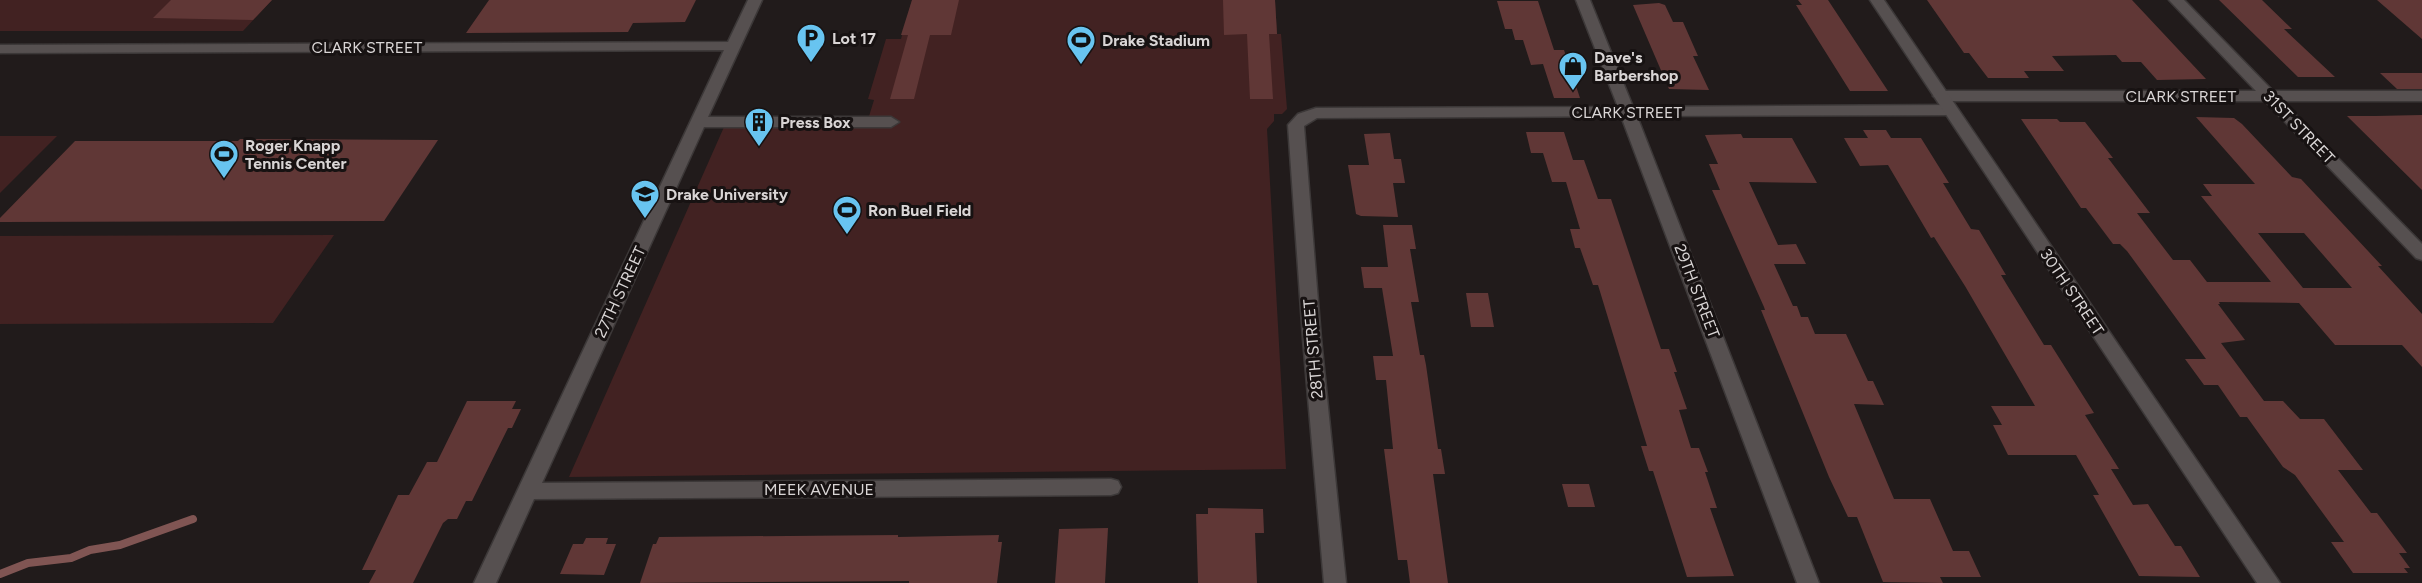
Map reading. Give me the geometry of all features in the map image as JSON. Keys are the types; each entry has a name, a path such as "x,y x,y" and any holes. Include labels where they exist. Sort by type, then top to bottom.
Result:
{"street":[{"name":"27TH STREET","path":"484,583 755,0"},
{"name":"29TH STREET","path":"1583,0 1696,285 1808,583"},
{"name":"30TH STREET","path":"1876,0 2269,583"},
{"name":"31ST STREET","path":"2176,0 2422,254"},
{"name":"CLARK STREET","path":"0,49 734,46"},
{"name":"CLARK STREET","path":"1304,117 1316,113 1626,112 1946,103 2422,96"},
{"name":"28TH STREET","path":"1304,117 1296,125 1312,339 1335,583"},
{"path":"699,122 891,122"},
{"name":"MEEK AVENUE","path":"527,491 1111,487"}],"shaded area":[{"path":"0,0 272,0 243,31 0,31"},
{"path":"912,0 1275,0 1277,34 1281,34 1287,109 1282,114 1274,114 1274,121 1267,129 1286,469 569,477 724,127 866,126 874,100 868,99 886,39 901,39"},
{"path":"0,136 57,136 0,193"},
{"path":"334,235 273,323 0,324 0,236"}],"building":[{"path":"171,0 272,0 253,20 153,18"},
{"path":"489,0 696,0 685,22 633,23 628,32 466,33"},
{"path":"912,0 959,0 951,35 930,35 914,99 890,99 908,35 901,35"},
{"path":"1223,0 1275,0 1277,34 1269,34 1273,99 1250,99 1247,34 1224,35"},
{"path":"1798,0 1828,0 1888,91 1850,91 1796,5 1802,5"},
{"path":"1927,0 2132,0 2206,79 2157,80 2141,62 2122,62 2116,55 2052,56 2064,71 2024,71 2029,78 1988,78 1969,53 1964,53"},
{"path":"2219,0 2262,0 2292,29 2284,29 2335,77 2298,77"},
{"path":"2377,0 2422,0 2422,39"},
{"path":"1497,1 1538,1 1554,50 1564,50 1580,98 1554,98 1543,64 1531,65 1523,40 1515,40 1512,29 1505,29"},
{"path":"1659,3 1665,5 1673,22 1683,22 1698,56 1693,56 1709,90 1669,89 1633,5"},
{"path":"2380,73 2422,73 2422,89 2397,89"},
{"path":"2422,115 2422,190 2347,116 2375,116"},
{"path":"2196,117 2234,118 2242,124 2292,177 2301,179 2382,266 2378,266 2422,314 2422,367 2402,345 2335,345 2299,303 2219,302 2218,304 2245,340 2221,343 2264,401 2283,401 2300,419 2324,419 2363,470 2338,470 2371,513 2377,513 2407,553 2399,553 2410,568 2404,568 2408,573 2353,573 2331,542 2344,542 2295,475 2283,467 2247,417 2240,417 2218,385 2204,385 2185,359 2206,359 2127,251 2120,244 2113,244 2086,208 2081,208 2021,119 2085,122 2113,158 2108,158 2150,213 2137,213 2173,260 2190,260 2207,282 2271,282 2201,196 2212,196 2203,184 2255,184","holes":["2258,233 2304,233 2352,288 2303,288"]},
{"path":"1863,130 1886,130 1891,138 1921,138 1949,183 1943,183 1971,229 1979,230 2006,275 2001,275 2044,345 2051,345 2094,413 2085,415 2119,469 2111,469 2133,505 2148,504 2175,546 2181,546 2200,577 2139,576 2093,495 2099,495 2076,455 2008,455 1993,425 2002,425 1991,406 2035,406 1965,286 1934,237 1931,238 1888,165 1860,166 1844,138 1868,138"},
{"path":"1526,132 1564,132 1573,160 1584,160 1598,199 1611,199 1661,349 1669,349 1677,372 1674,372 1687,409 1679,410 1691,448 1699,448 1708,472 1705,472 1717,508 1710,508 1734,576 1687,577 1653,471 1649,471 1641,446 1647,446 1598,285 1593,285 1580,248 1575,248 1570,229 1580,229 1566,182 1552,182 1543,153 1531,153"},
{"path":"1390,133 1394,159 1401,159 1405,183 1393,183 1398,217 1361,216 1356,214 1348,165 1369,165 1364,134"},
{"path":"1741,134 1743,138 1792,138 1817,183 1749,182 1778,245 1796,244 1806,264 1774,264 1793,306 1797,306 1801,317 1808,317 1815,334 1846,334 1868,381 1873,381 1884,405 1854,404 1894,499 1930,499 1953,551 1969,551 1981,577 1940,577 1943,583 1883,582 1857,517 1848,517 1829,477 1761,310 1765,310 1764,307 1712,190 1720,190 1709,164 1718,164 1705,135"},
{"name":"Roger Knapp Tennis Center","path":"240,139 438,140 384,221 0,222 0,218 75,141 238,141"},
{"path":"1383,225 1412,225 1416,249 1410,249 1419,302 1411,302 1420,355 1424,355 1426,365 1438,449 1441,449 1445,474 1433,474 1448,583 1410,583 1407,560 1398,560 1384,449 1393,449 1386,380 1376,380 1373,356 1393,356 1382,288 1364,288 1361,267 1388,267"},
{"path":"1466,293 1488,293 1494,327 1471,327"},
{"path":"467,401 516,401 512,409 521,409 512,428 508,428 472,501 466,501 457,519 448,519 443,523 413,583 369,583 376,570 362,570 398,495 409,495 427,462 437,462"},
{"path":"1562,484 1589,484 1595,507 1568,507"},
{"path":"1208,508 1263,509 1264,533 1255,533 1257,583 1198,583 1196,514 1208,514"},
{"path":"1108,528 1105,583 1055,583 1059,529"},
{"path":"898,535 898,537 999,535 998,542 1002,542 997,583 909,583 909,581 640,583 653,544 656,544 659,537"},
{"path":"586,538 608,538 606,544 616,544 604,575 560,574 573,544 583,544"}],"waterway":[{"path":"0,574 28,563 71,558 90,550 120,545 193,519"}],"place":[{"name":"Lot 17","path":"811,64"},
{"name":"Drake Stadium","path":"1081,66"},
{"name":"Dave's Barbershop","path":"1573,92"},
{"name":"Press Box","path":"759,148"},
{"name":"Roger Knapp Tennis Center","path":"224,180"},
{"name":"Drake University","path":"645,220"},
{"name":"Ron Buel Field","path":"847,236"}]}
